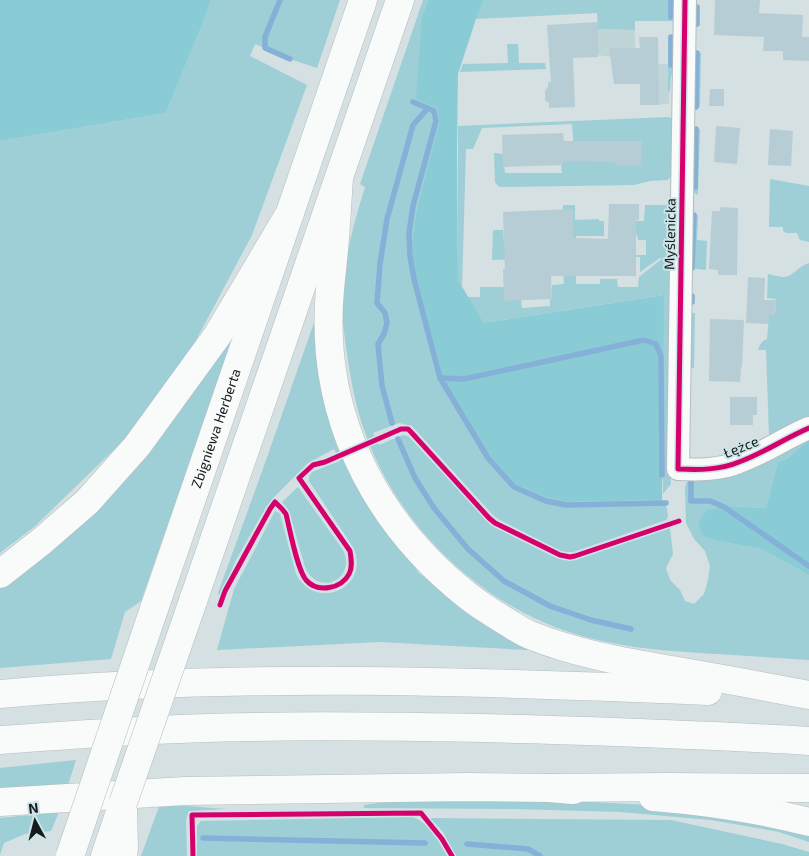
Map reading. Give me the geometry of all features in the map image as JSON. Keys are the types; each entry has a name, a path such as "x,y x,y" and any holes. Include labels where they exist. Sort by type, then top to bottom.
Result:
{"main road":[{"name":"Zbigniewa Herberta","path":"70,856 363,0"},
{"path":"106,856 400,0"},
{"path":"339,178 328,316 330,355 335,387 346,429 360,463 377,496 412,544 472,600 528,634 565,648 628,662 809,695"},
{"path":"0,574 87,502 137,446 218,336 290,213"},
{"path":"0,694 212,682 356,681 512,683 809,695"},
{"path":"0,740 74,734 252,726 420,726 636,732 809,741"},
{"path":"0,802 185,791 449,788 809,788"},
{"path":"549,788 670,798 778,815 809,822"},
{"path":"123,803 123,856"}],"street":[{"name":"Myślenicka","path":"678,469 685,0"},
{"name":"Łężce","path":"678,469 718,468 739,462 809,428"}],"shaded area":[{"path":"0,0 211,0 166,113 0,141"},
{"path":"211,0 340,0 317,68 255,44 250,56 307,85 252,235 186,359 131,433 34,527 0,553 0,141 166,113"},
{"path":"423,0 428,0 422,16 439,122 417,207 413,234 566,502 662,500 667,508 668,517 666,520 573,552 561,551 493,515 412,426 399,423 373,433 379,445 403,435 408,436 492,526 560,559 575,560 670,528 673,554 666,568 670,580 680,590 685,601 694,604 704,594 710,566 705,551 694,539 686,523 686,483 690,479 809,439 787,459 778,462 766,508 730,506 718,541 761,549 809,575 809,660 635,647 575,634 555,627 524,613 494,595 466,574 440,551 417,525 397,497 380,467 359,415 347,354 342,299 347,256 365,187 360,184"},
{"path":"428,0 484,0 458,74 458,280 484,323 664,295 662,500 566,502 546,497 515,484 490,456 443,378 413,258 413,234 417,207 439,122 437,108 416,99 422,16"},
{"path":"484,0 676,0 675,21 635,21 635,30 598,29 597,13 476,19"},
{"path":"598,29 635,30 635,48 611,57 598,55"},
{"path":"676,36 675,71 671,76 670,91 668,92 668,37"},
{"path":"507,44 518,44 519,63 545,63 546,69 460,72 463,64 508,63"},
{"path":"693,53 701,53 700,107 692,107"},
{"path":"658,64 669,64 669,104 640,105 640,84"},
{"path":"669,117 675,121 674,174 667,180 650,181 634,185 498,186 495,182 494,153 503,154 505,173 562,173 561,165 563,161 574,150 572,124 482,128 473,149 466,149 462,287 458,280 458,126"},
{"path":"693,129 700,129 698,195 691,191"},
{"path":"770,179 809,186 809,242 800,240 797,233 786,233 783,231 783,227 769,227"},
{"path":"673,204 669,458 671,484 663,494 663,295 484,323 468,297 480,297 480,287 504,287 521,300 522,308 550,306 552,285 564,284 562,257 492,260 493,230 503,230 504,243 563,227 563,205 575,205 575,220 599,219 599,221 604,221 604,236 576,236 576,284 600,284 600,279 617,279 618,287 638,287 639,277 663,258 660,258 640,272 640,257 636,257 636,255 646,255 646,240 638,240 637,235 608,235 609,221 644,221 645,205"},
{"path":"690,215 698,215 697,240 707,241 706,270 689,268"},
{"path":"809,263 809,423 759,445 757,441 769,435 766,350 758,350 761,343 767,339 769,315 775,315 776,299 767,298 768,274 787,277"},
{"path":"245,305 141,601 125,612 111,659 0,668 0,586"},
{"path":"688,313 695,313 694,368 686,368"},
{"path":"317,314 384,526 419,573 465,610 552,653 550,658 529,650 379,642 217,650 234,589 275,511 280,514 296,574 305,586 316,592 328,593 339,590 349,583 355,574 357,561 353,547 309,481 309,476 312,472 340,461 334,449 308,463 266,507 236,560 220,596 218,593"},
{"path":"809,439 809,575 761,549 718,541 702,535 698,523 707,510 730,506 766,508 778,462 787,459"},
{"path":"298,487 343,550 346,561 345,570 334,581 326,583 318,581 311,576 305,567 289,511 282,502"},
{"path":"76,760 68,785 0,791 0,768"},
{"path":"392,801 592,802 668,806 809,833 809,842 779,832 711,820 620,812 364,808 364,805"},
{"path":"160,804 226,809 189,811 186,820 187,856 141,856"},
{"path":"59,812 51,831 25,834 4,843 0,855 0,818"},
{"path":"412,817 424,823 437,839 447,856 197,856 197,826 201,821"},
{"path":"430,818 671,820 782,844 809,852 809,856 456,856 443,832"}],"building":[{"path":"715,0 760,0 759,13 803,15 802,37 809,37 809,61 783,60 783,51 763,51 764,37 714,35"},
{"path":"598,22 598,57 573,58 575,107 549,108 549,103 545,100 548,82 551,82 547,25"},
{"path":"639,37 658,37 659,105 640,105 640,84 614,84 609,48 640,48"},
{"path":"710,89 724,89 724,106 709,106"},
{"path":"716,126 740,128 737,164 714,162"},
{"path":"770,129 793,131 791,166 768,165"},
{"path":"563,133 564,141 642,141 641,166 615,165 615,162 563,161 563,165 503,167 502,135"},
{"path":"609,204 639,204 639,220 636,220 636,276 551,276 552,299 504,301 503,212 573,209 573,238 608,239"},
{"path":"720,207 738,208 737,275 718,275 718,270 709,269 712,211 720,211"},
{"path":"748,277 765,278 764,300 776,300 775,315 769,315 769,324 746,323"},
{"path":"710,319 744,320 740,382 709,381"},
{"path":"730,397 757,397 757,415 753,415 753,425 730,425"}],"waterway":[{"path":"280,0 265,37 265,48 290,59"},
{"path":"671,0 671,17"},
{"path":"697,7 697,24"},
{"path":"671,37 671,65"},
{"path":"696,107 697,53"},
{"path":"413,102 434,111 436,121 413,206 409,233 414,279 440,378 488,458 514,487 546,501 566,505 666,503"},
{"path":"392,423 382,386 378,344 384,334 387,323 385,313 377,303 380,264 387,219 413,125 428,108"},
{"path":"695,187 696,129"},
{"path":"692,268 694,215"},
{"path":"692,296 692,302"},
{"path":"440,378 464,379 644,340 656,344 661,356 662,475"},
{"path":"398,439 415,478 434,508 468,549 504,581 550,606 591,620 631,629"},
{"path":"691,482 691,501 710,501 724,507 809,566"},
{"path":"203,838 425,843"},
{"path":"467,844 528,849 540,856"}],"cycle path":[{"path":"685,0 678,469 709,469 732,465 809,428"},
{"path":"220,605 225,591 275,502 286,514 297,559 306,580 317,587 323,588 335,586 346,579 351,568 350,551 299,478 313,465 325,462 401,429 408,429 495,523 560,555 575,556 679,521"},
{"path":"193,856 192,815 421,813 442,839 452,856"}]}
